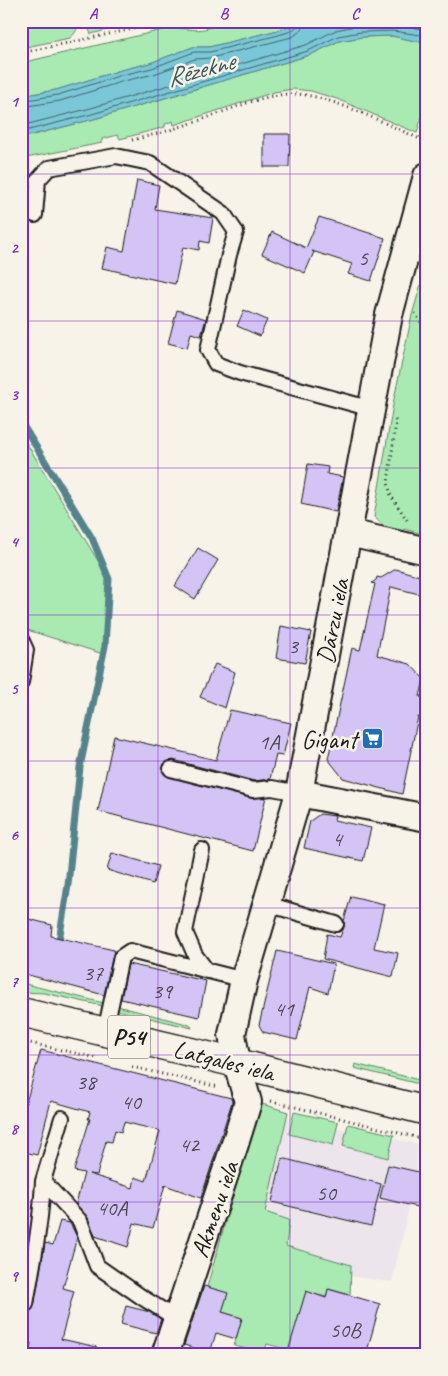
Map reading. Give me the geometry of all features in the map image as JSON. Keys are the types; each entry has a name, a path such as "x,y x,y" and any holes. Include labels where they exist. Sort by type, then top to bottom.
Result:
{"main road":[{"name":"Latgales iela","path":"21,1012 237,1063 427,1111"}],"street":[{"name":"Dārzu iela","path":"237,1063 232,1034 244,980 299,793 349,533 382,413 389,315 427,176"},
{"path":"349,533 424,550"},
{"path":"299,793 427,818"},
{"name":"Akmeņu iela","path":"165,1355 248,1102 237,1063"}],"lane":[{"path":"35,215 38,180 49,168 116,156 150,163 223,213 236,232 229,255 208,350 216,364 240,373 382,413"},
{"path":"21,639 26,650 21,682"},
{"path":"171,769 253,790 272,788 299,793"},
{"path":"202,850 185,932 195,955 208,971"},
{"path":"267,904 336,924"},
{"path":"105,1032 121,957 130,952 244,980"},
{"path":"26,1304 41,1219 43,1181 62,1118"},
{"path":"43,1181 80,1221 98,1266 143,1298 177,1318"}],"path":[{"path":"21,54 170,21"},
{"path":"125,142 172,130 265,99 291,94 318,98 420,138 427,114"},
{"path":"21,163 31,161"},
{"path":"410,307 427,332"},
{"path":"382,413 396,422 388,483 391,496 424,550"},
{"path":"21,1041 99,1059"},
{"path":"126,1065 220,1088"},
{"path":"270,1100 427,1140"}],"shaded area":[{"path":"268,1114 423,1145 392,1282 209,1257"}],"green space":[{"path":"21,21 77,21 77,28 70,38 21,48"},
{"path":"85,21 142,21 91,34"},
{"path":"220,21 295,21 292,26 274,31 209,47 193,47 150,63 56,90 21,96 21,63 175,27 193,30 204,29"},
{"path":"392,36 415,41 427,41 427,100 417,133 337,99 311,91 293,89 274,92 174,125 173,121 165,124 165,127 120,139 118,135 102,139 102,143 21,159 21,138 94,119 310,55 339,41 362,37"},
{"path":"427,263 427,535 404,529 402,533 387,529 374,517 394,399 412,315"},
{"path":"21,434 109,579 103,654 21,628"},
{"path":"21,983 104,1003 103,1006 44,993 21,992"},
{"path":"117,1006 187,1024 192,1028 116,1010"},
{"path":"355,1064 427,1082 427,1086 354,1068"},
{"path":"259,1103 288,1112 265,1212 289,1220 286,1246 351,1265 350,1295 329,1289 326,1297 306,1292 289,1350 267,1344 264,1353 234,1346 242,1318 222,1312 227,1293 207,1287"},
{"path":"294,1112 338,1122 333,1145 289,1134"},
{"path":"348,1124 394,1135 388,1158 343,1146"}],"water":[{"name":"Rēzekne","path":"294,21 427,21 427,41 415,41 392,36 362,37 339,41 310,55 94,119 21,138 21,96 56,90 150,63 193,47 209,47 290,27"}],"building":[{"path":"264,134 290,134 289,167 264,167"},
{"path":"137,180 159,185 155,209 213,218 209,243 200,241 199,250 183,247 175,284 102,268 107,247 124,251"},
{"path":"319,217 385,238 371,281 348,274 352,264 312,251 314,252 305,273 262,254 272,232 306,248"},
{"path":"177,310 206,319 201,336 191,333 187,348 168,343"},
{"path":"244,310 267,320 260,336 237,326"},
{"path":"308,464 328,467 327,474 343,477 336,512 301,504"},
{"path":"198,548 218,560 195,599 175,586"},
{"name":"Gigant","path":"396,569 427,578 427,596 391,587 377,655 410,664 424,679 420,697 427,699 427,719 418,717 402,794 343,778 328,759 352,648 360,650 375,584 372,583 377,577 381,578"},
{"path":"281,626 311,632 305,663 276,658"},
{"path":"215,664 235,672 225,708 200,697"},
{"path":"230,710 291,723 283,756 276,755 270,779 254,781 173,760 165,763 162,771 169,777 251,798 266,797 253,851 98,811 114,736 216,760"},
{"path":"320,814 335,816 334,820 371,828 363,861 304,848 310,821"},
{"path":"112,853 158,866 153,884 107,870"},
{"path":"351,896 384,904 374,948 398,953 393,977 323,959 327,934 340,937"},
{"path":"21,917 52,925 51,936 114,950 104,995 21,973"},
{"path":"277,951 334,964 328,993 310,987 297,1040 263,1032 259,1025"},
{"path":"128,964 206,981 199,1017 121,999"},
{"path":"41,1050 231,1098 232,1102 201,1198 165,1185 153,1228 134,1223 128,1247 95,1236 88,1218 76,1204 84,1173 74,1171 90,1119 88,1119 90,1112 51,1101 37,1155 21,1151 21,1120","holes":["124,1122 160,1131 146,1181 135,1177 133,1188 89,1174 97,1175 106,1141 112,1142 115,1130 121,1132"]},
{"path":"282,1158 381,1184 371,1226 272,1202"},
{"path":"388,1165 427,1174 423,1199 419,1198 417,1207 380,1198"},
{"path":"60,1221 70,1223 77,1237 63,1288 74,1291 61,1339 97,1347 96,1355 29,1355 31,1343 21,1342 21,1311 29,1312 34,1306 45,1243 53,1245"},
{"path":"21,1237 28,1239 21,1280"},
{"path":"204,1286 228,1293 222,1312 242,1318 236,1339 216,1333 210,1353 184,1345"},
{"path":"328,1289 380,1304 366,1355 287,1355 306,1291 326,1298"},
{"path":"126,1306 150,1312 161,1319 156,1333 121,1324"}],"waterway":[{"path":"21,422 92,538 109,579 105,646 80,767 68,885 58,947"}],"place":[{"name":"Gigant","path":"373,739"}]}
